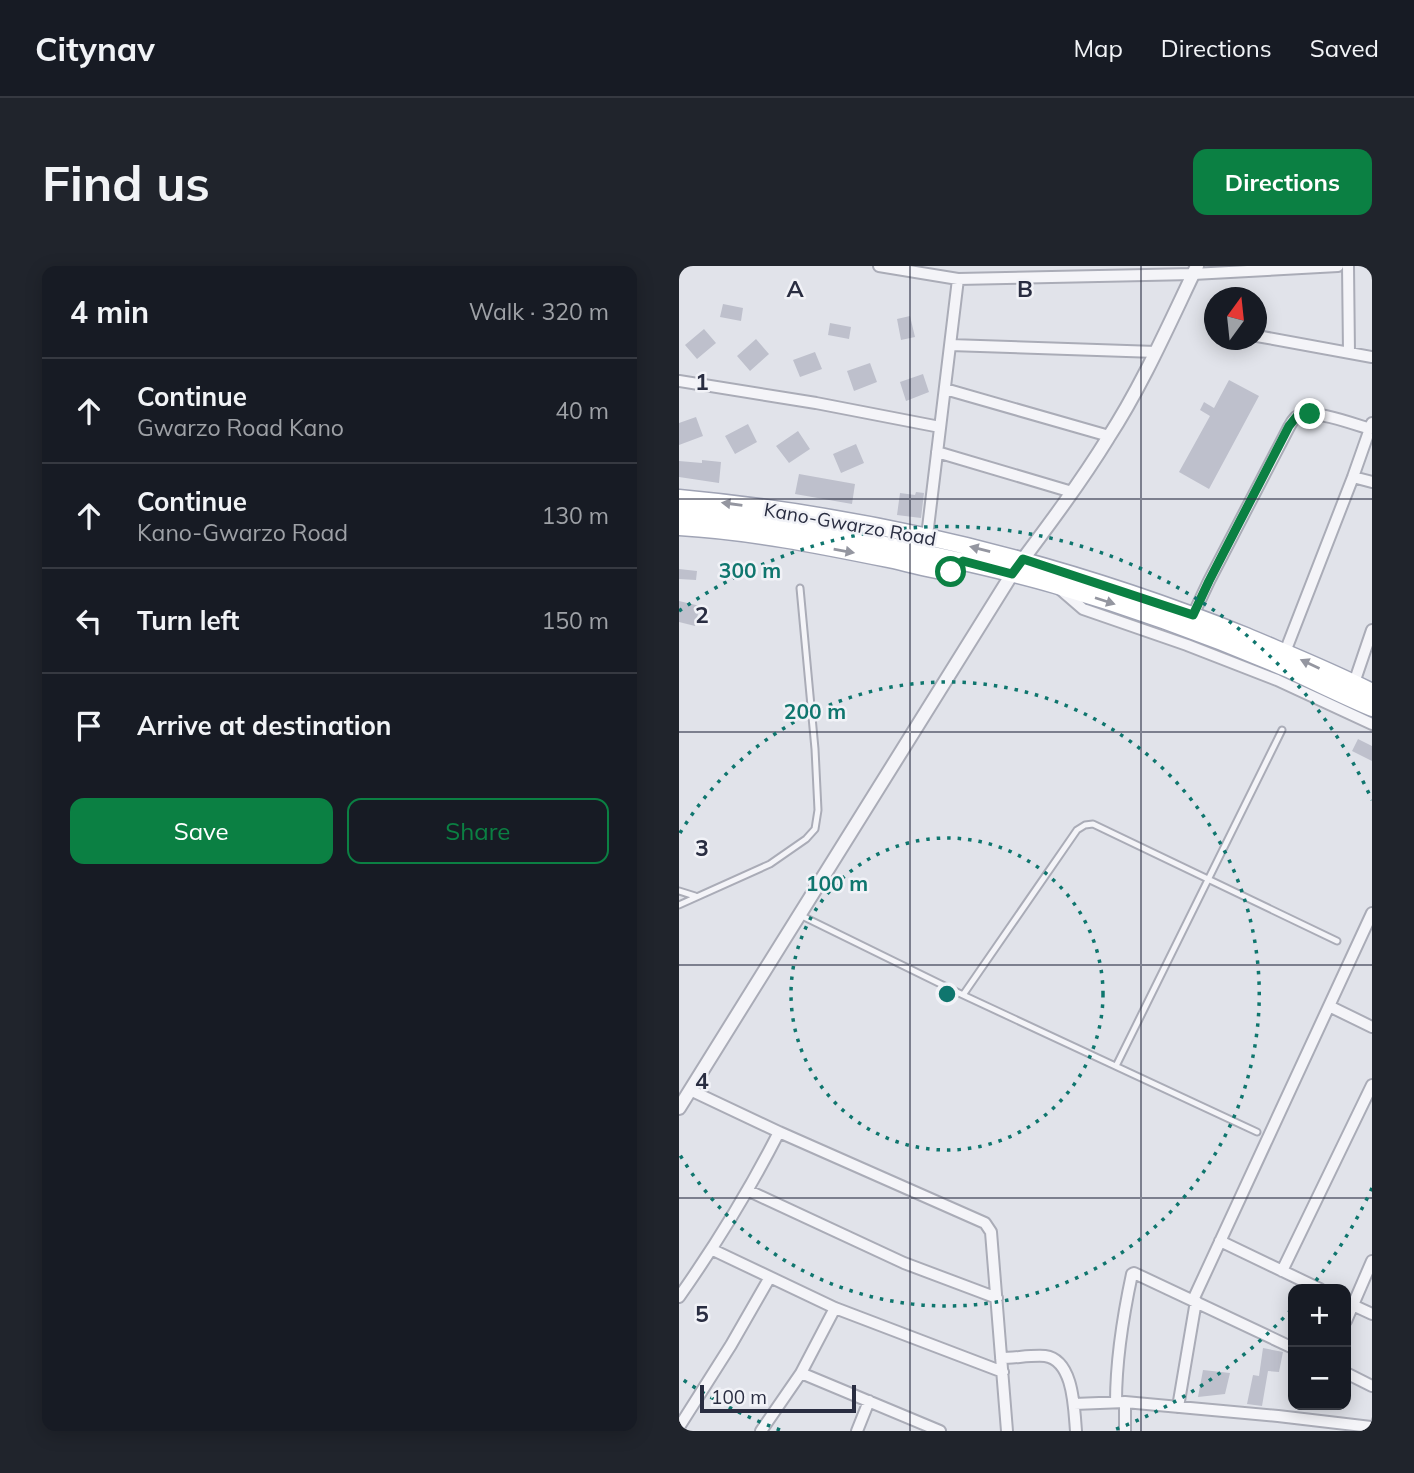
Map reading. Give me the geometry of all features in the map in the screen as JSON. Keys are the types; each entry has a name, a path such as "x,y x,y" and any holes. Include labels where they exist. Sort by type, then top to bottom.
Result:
{"main road":[{"name":"Kano-Gwarzo Road","path":"679,498 832,518 927,536 1023,559 1193,615 1285,652 1372,692"},
{"path":"679,513 709,515 774,531"},
{"path":"679,527 847,537 963,561 1053,584 1223,643 1372,708"}],"street":[{"path":"879,266 958,279 1338,266"},
{"path":"1348,266 1349,352"},
{"path":"679,1108 1012,574 1109,436 1156,352 1195,270"},
{"path":"927,536 958,279"},
{"path":"1267,338 1372,357"},
{"path":"950,345 1156,352"},
{"path":"679,382 816,403 940,427"},
{"path":"945,389 1109,436"},
{"path":"1193,615 1283,438 1297,416 1319,415 1371,426 1285,652"},
{"path":"937,452 1072,492"},
{"path":"1353,477 1372,482"},
{"path":"1053,584 1083,609 1277,680 1372,724"},
{"path":"1354,683 1372,630"},
{"path":"1178,1407 1194,1300 1372,913"},
{"path":"1329,1006 1372,1027"},
{"path":"1282,1271 1372,1085"},
{"path":"690,1090 985,1223 991,1231 1007,1431"},
{"path":"679,1297 713,1250 749,1191 779,1132"},
{"path":"749,1191 904,1263 997,1298"},
{"path":"1220,1241 1309,1284"},
{"path":"713,1250 835,1308 1003,1373"},
{"path":"1351,1299 1372,1261"},
{"path":"1125,1431 1116,1387 1125,1306 1132,1274 1137,1273 1291,1347"},
{"path":"679,1427 770,1277"},
{"path":"1351,1304 1372,1314"},
{"path":"761,1431 801,1373 835,1308"},
{"path":"1002,1358 1046,1356 1061,1363 1074,1404 1076,1431"},
{"path":"801,1373 939,1431"},
{"path":"1351,1376 1372,1386"},
{"path":"857,1431 869,1401"},
{"path":"1074,1404 1120,1402 1371,1427"}],"lane":[{"path":"695,896 679,893 679,903 770,864 806,839 815,829 818,810 815,749 800,587"},
{"path":"1116,1066 1282,730"},
{"path":"963,995 1077,830 1085,825 1093,824 1337,941"},
{"path":"800,915 963,995 1257,1132"}],"building":[{"path":"723,304 743,308 741,321 720,317"},
{"path":"910,316 915,337 901,340 897,319"},
{"path":"830,323 851,327 849,339 828,335"},
{"path":"704,329 716,343 697,359 685,345"},
{"path":"756,339 769,354 750,371 737,356"},
{"path":"815,352 822,369 800,377 793,360"},
{"path":"870,363 877,382 854,391 847,371"},
{"path":"923,374 929,392 906,401 900,382"},
{"path":"1229,380 1259,396 1209,489 1179,472 1210,416 1200,410 1204,402 1214,408"},
{"path":"696,417 703,436 679,445 679,423"},
{"path":"748,424 757,442 735,454 725,436"},
{"path":"798,431 810,449 789,463 776,446"},
{"path":"856,444 864,463 841,473 833,454"},
{"path":"702,460 721,462 719,483 679,477 679,461 702,463"},
{"path":"799,474 855,484 852,504 795,494"},
{"path":"916,492 924,493 921,518 897,515 900,493 915,495"},
{"path":"679,569 697,571 696,580 679,579"},
{"path":"679,601 700,606 695,626 679,622"},
{"path":"1358,739 1372,746 1372,761 1352,751"},
{"path":"1263,1348 1283,1352 1279,1372 1268,1371 1262,1406 1247,1404 1253,1375 1259,1376"},
{"path":"1203,1370 1230,1373 1225,1394 1198,1397"}],"route":[{"path":"951,572 963,561 1012,574 1023,559 1193,615 1289,426 1297,416 1310,414"}]}
